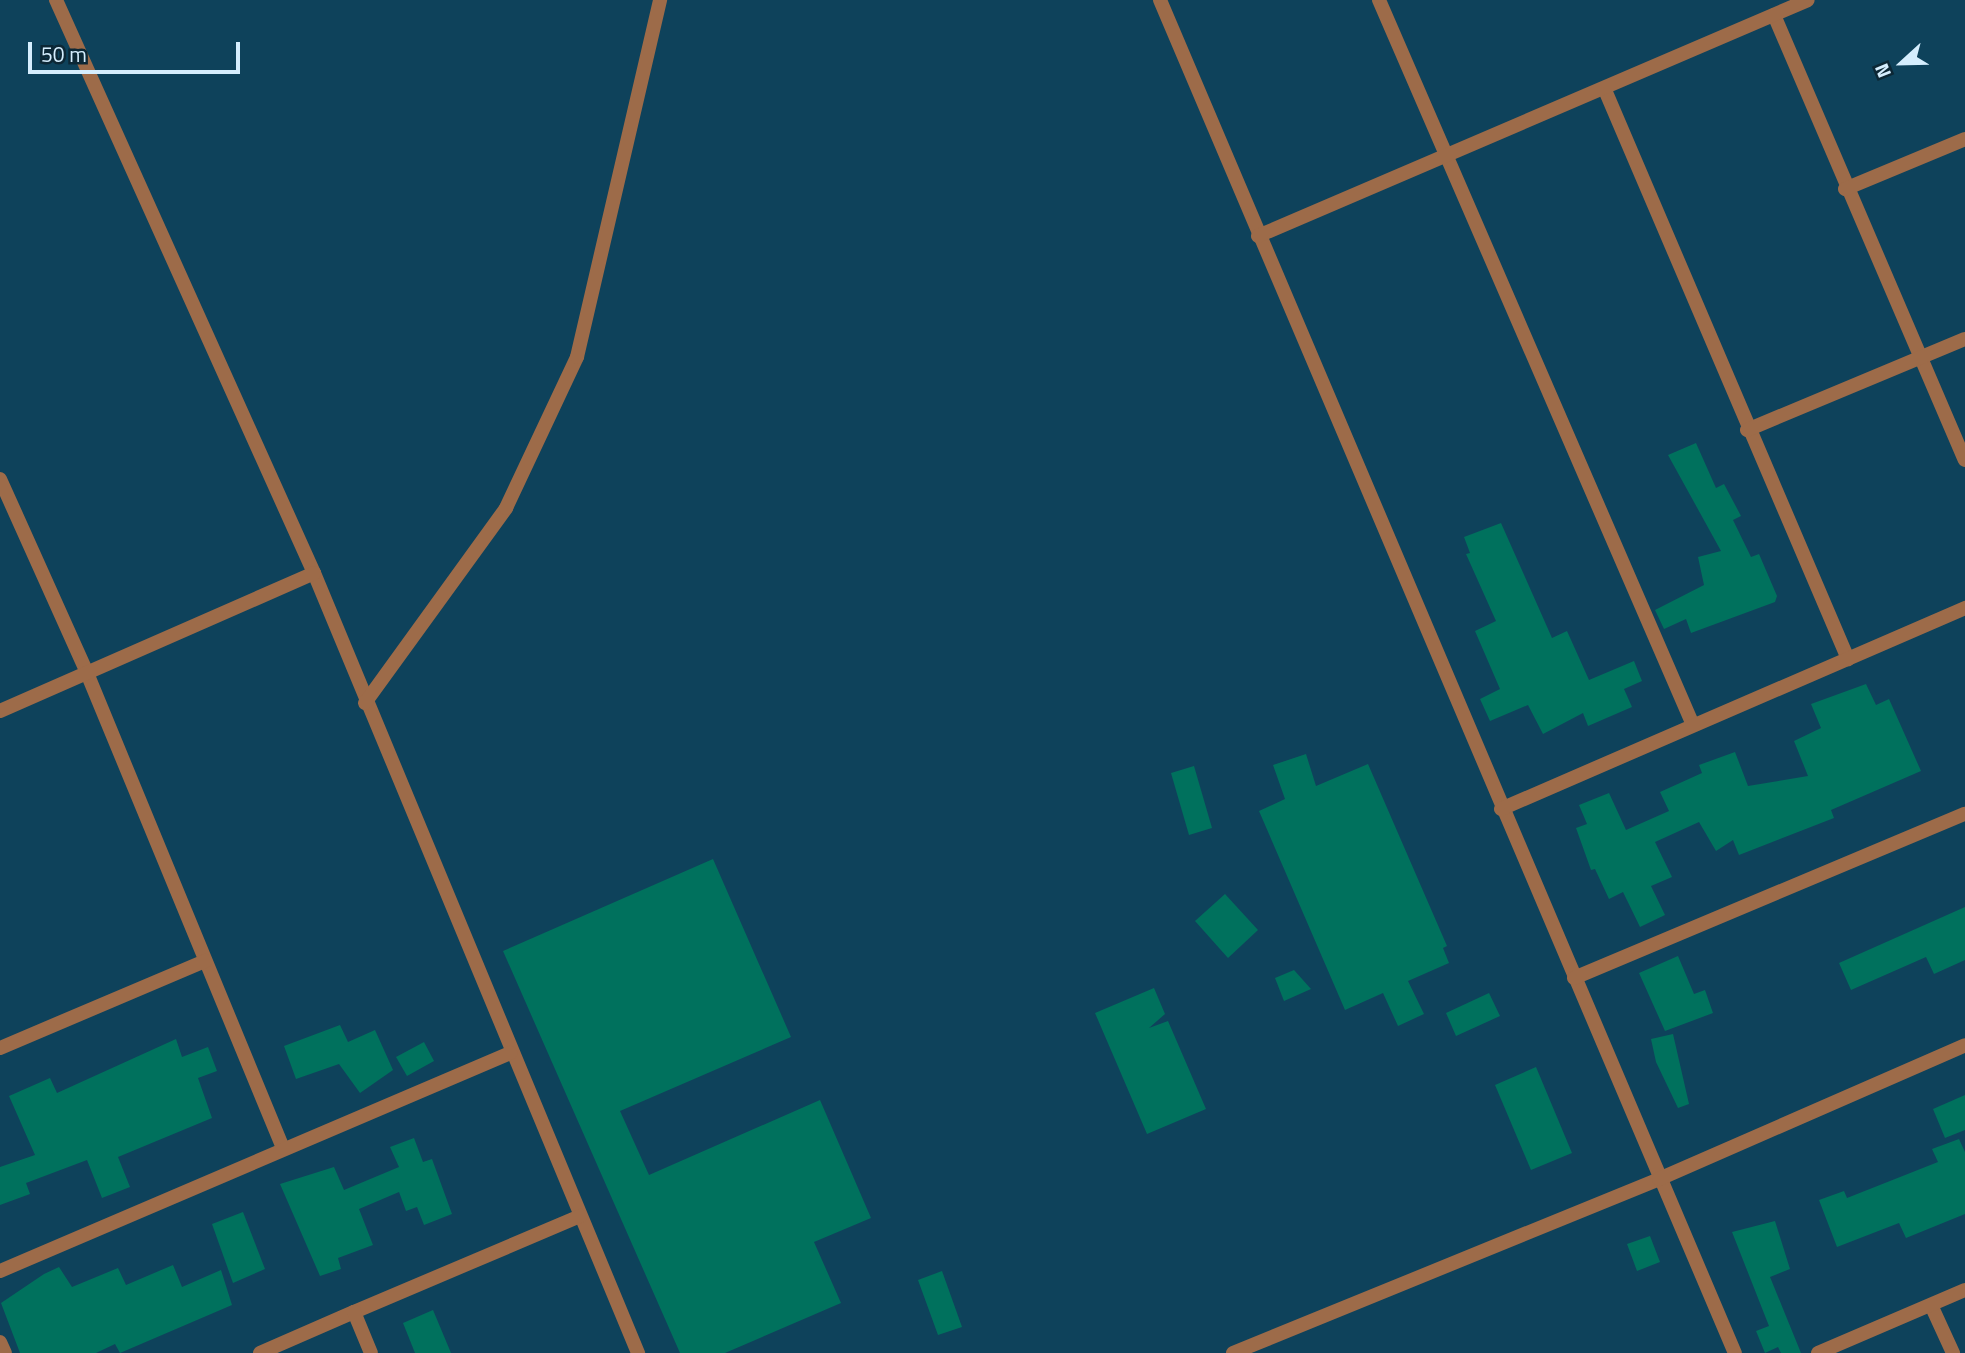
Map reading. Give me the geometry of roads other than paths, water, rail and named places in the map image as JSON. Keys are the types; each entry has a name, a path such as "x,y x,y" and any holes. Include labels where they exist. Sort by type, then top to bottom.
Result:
{"street":[{"path":"57,0 314,573 510,1053 638,1353"},
{"path":"365,703 506,508 577,356 660,0"},
{"path":"1160,0 1501,809 1735,1353"},
{"path":"1379,0 1445,158 1693,725"},
{"path":"1258,236 1605,90 1808,0"},
{"path":"1774,15 1845,189 1965,460"},
{"path":"1605,90 1747,430 1848,659"},
{"path":"1845,189 1965,139"},
{"path":"1747,430 1965,339"},
{"path":"0,480 5,503 87,673 282,1148"},
{"path":"0,711 314,573"},
{"path":"1501,809 1965,608"},
{"path":"1574,978 1965,814"},
{"path":"0,1048 205,961"},
{"path":"1233,1353 1659,1179 1965,1045"},
{"path":"0,1271 282,1148 510,1053"},
{"path":"260,1353 580,1216"},
{"path":"1818,1353 1965,1290"},
{"path":"1931,1305 1953,1353"},
{"path":"354,1312 371,1353"},
{"path":"0,1342 5,1353"}]}
